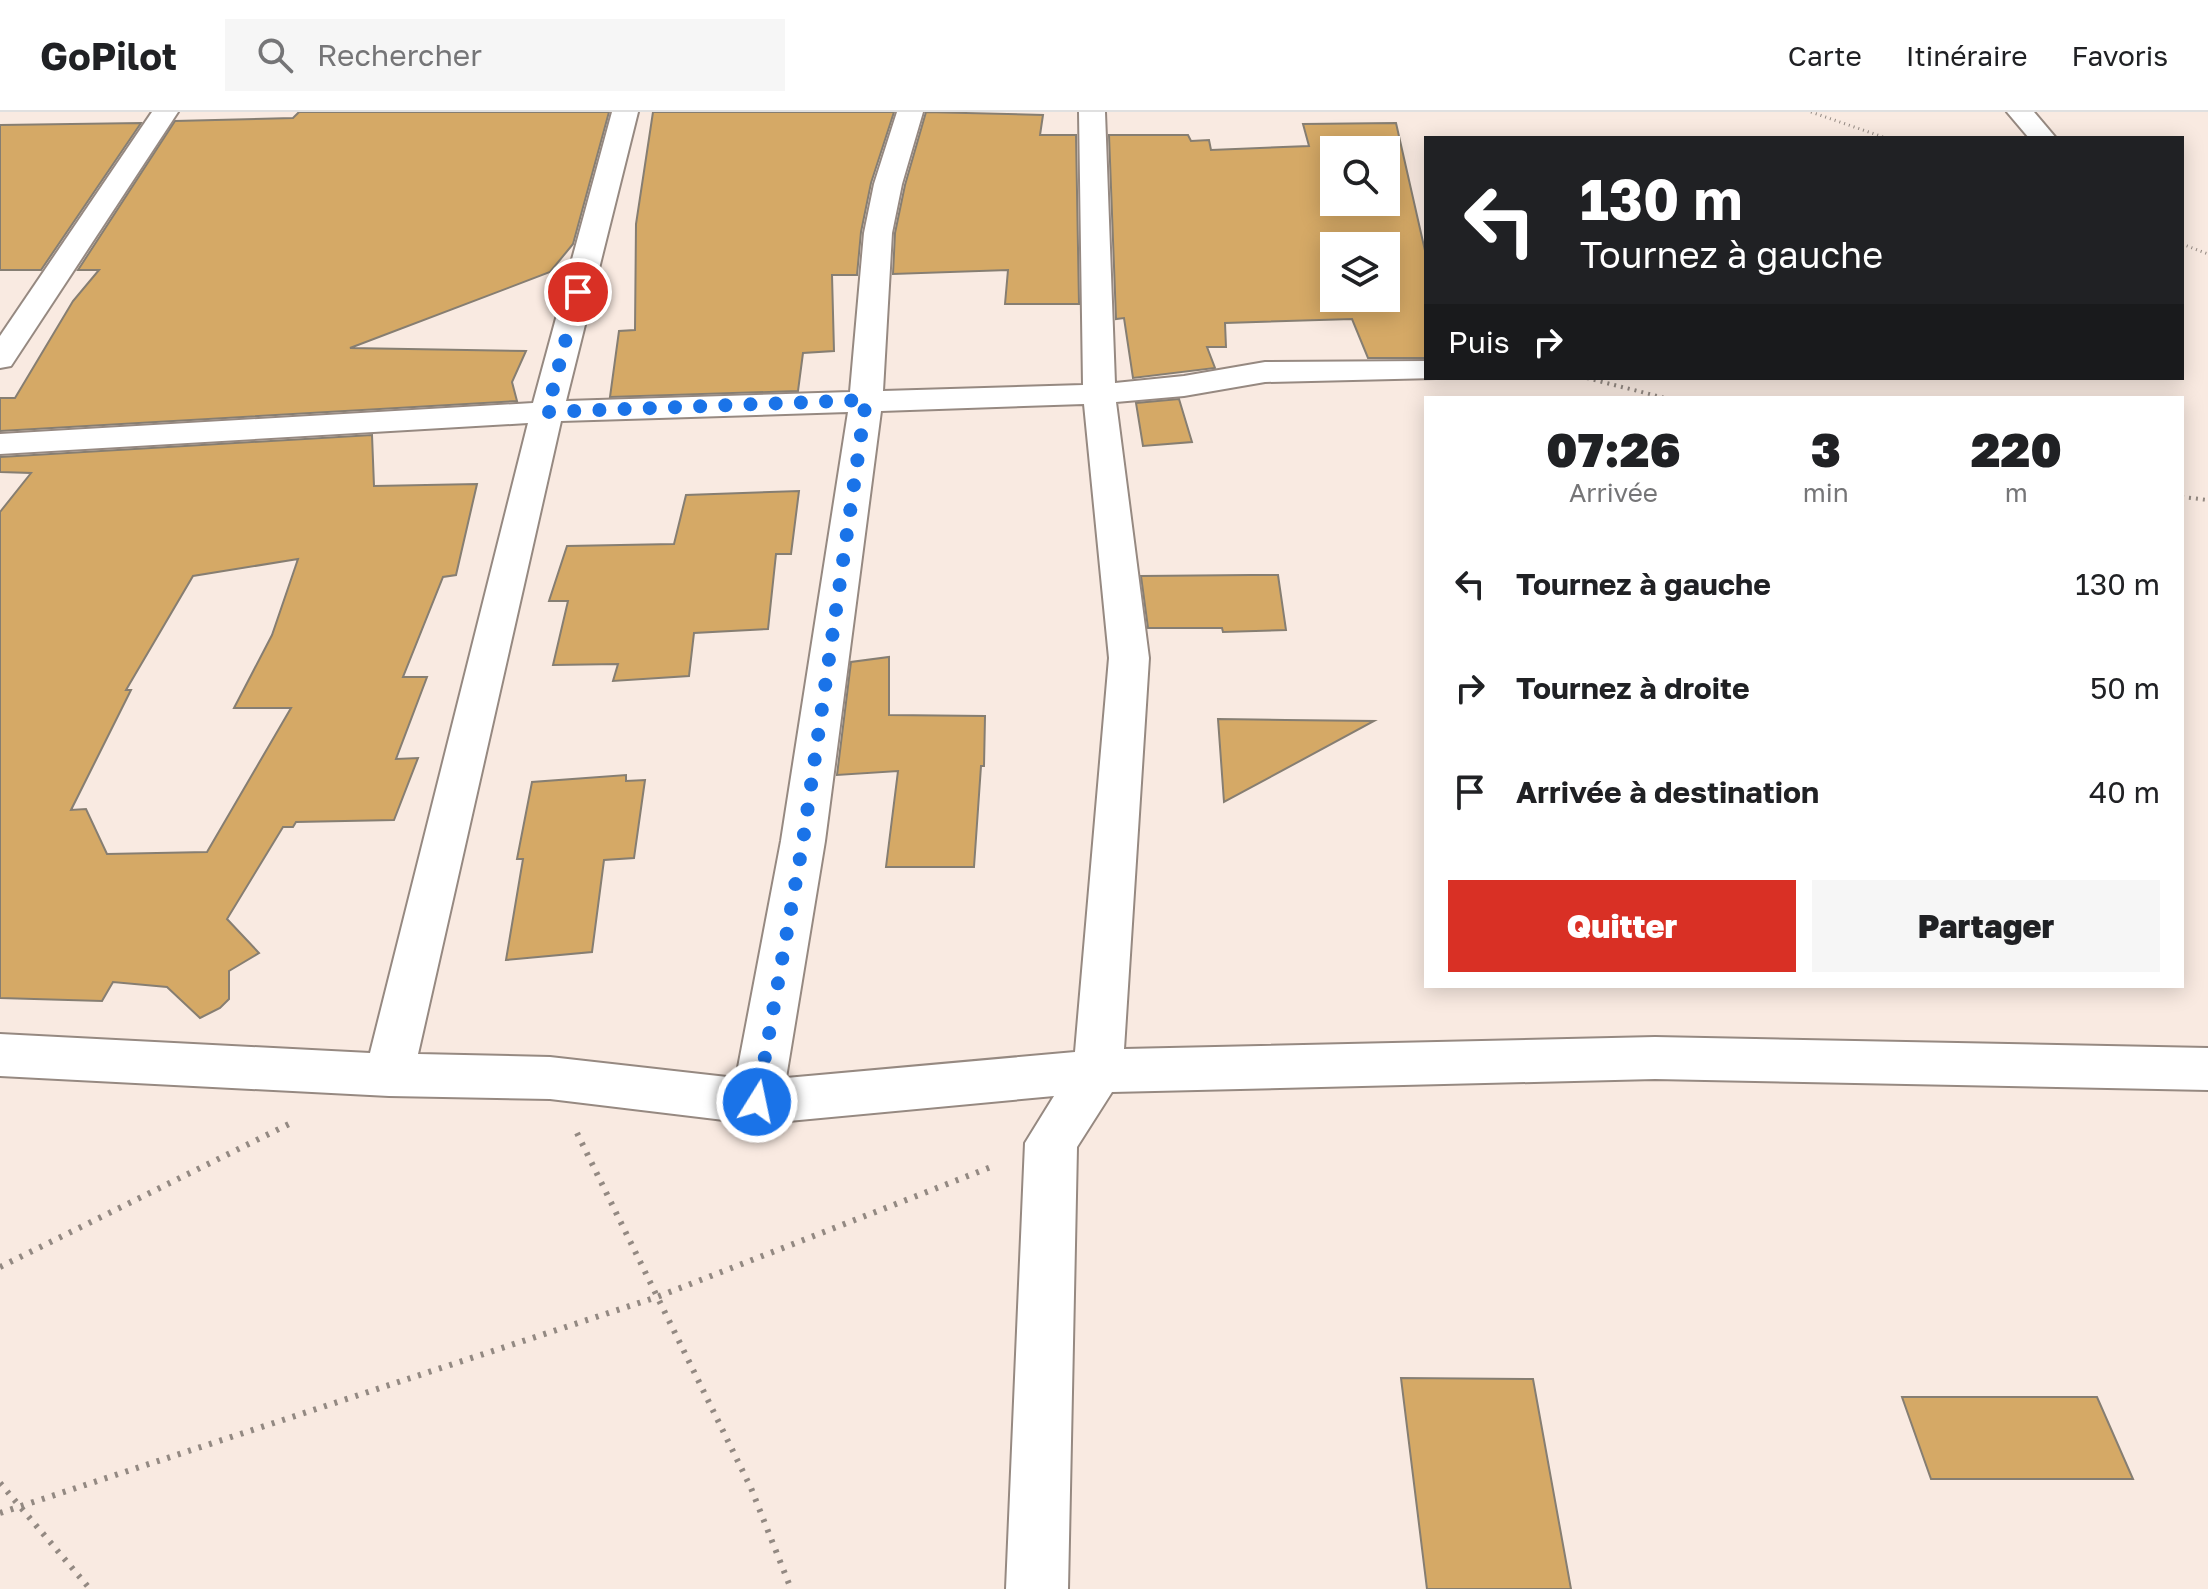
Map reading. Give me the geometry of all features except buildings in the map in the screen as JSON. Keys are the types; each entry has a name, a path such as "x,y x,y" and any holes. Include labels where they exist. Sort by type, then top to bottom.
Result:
{"street":[{"path":"0,359 165,112"},
{"path":"389,1075 547,412 625,112"},
{"path":"757,1102 803,841 866,400 878,233 888,184 910,112"},
{"path":"1037,1589 1051,1143 1098,1071 1129,658 1099,394 1092,112"},
{"path":"2020,112 2041,136"},
{"path":"0,444 547,412 1099,394 1184,386 1265,372 1424,371"},
{"path":"0,1055 389,1075 550,1078 757,1102 1098,1071 1655,1058 2208,1069"}],"path":[{"path":"1811,112 1880,136"},
{"path":"2184,245 2208,254"},
{"path":"1595,380 1657,396"},
{"path":"2184,497 2208,500"},
{"path":"550,1078 751,1488 791,1589"},
{"path":"0,1267 306,1116"},
{"path":"0,1513 657,1297 1051,1143"},
{"path":"0,1483 90,1589"}],"route":[{"path":"578,292 547,412 866,400 803,841 757,1102"}]}
